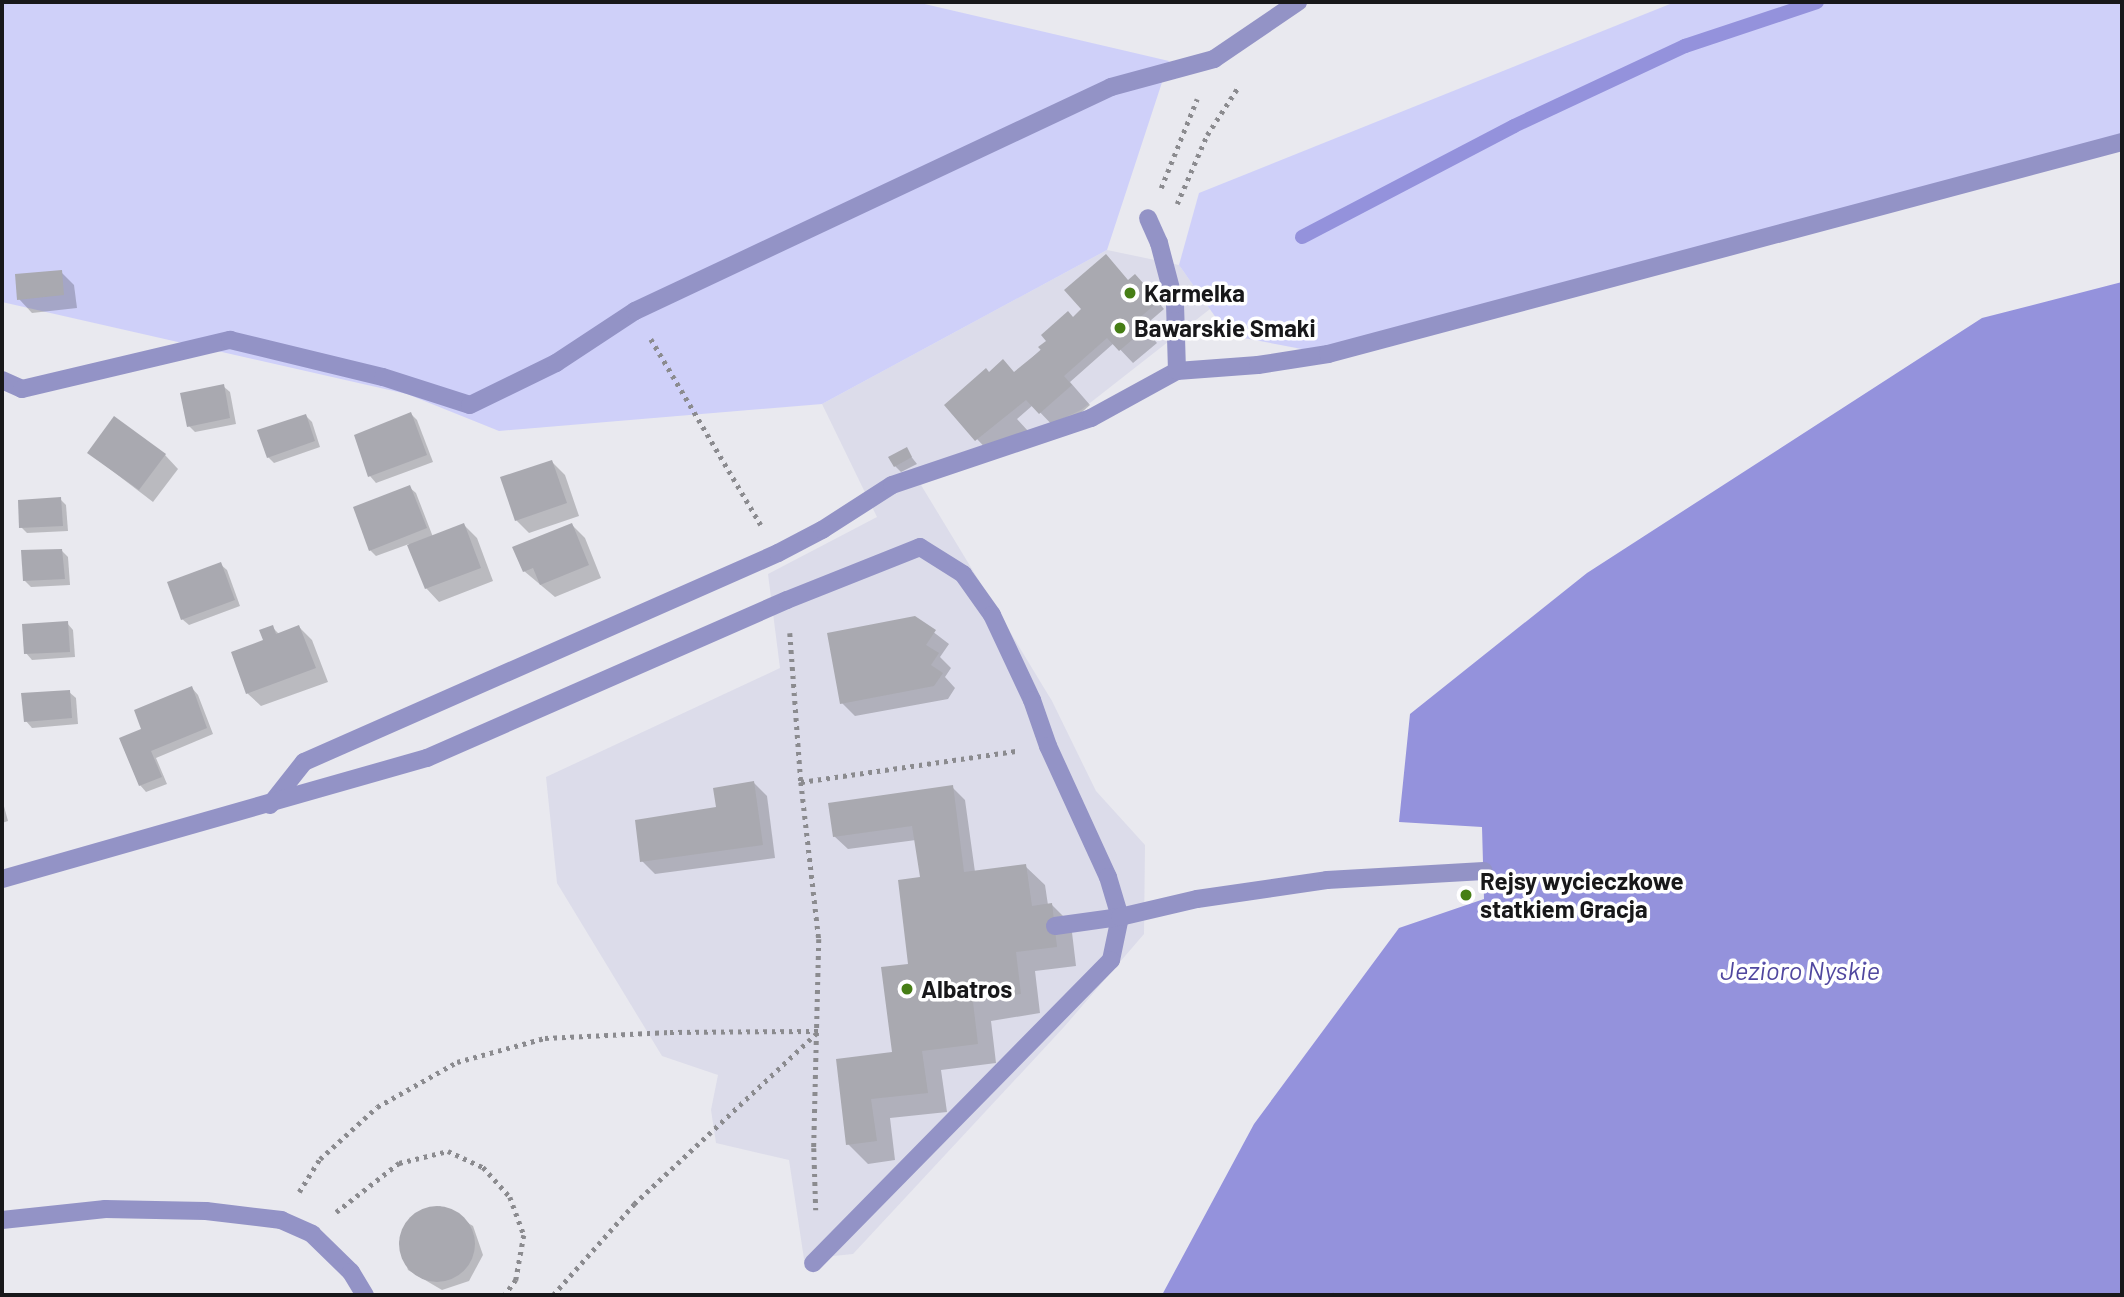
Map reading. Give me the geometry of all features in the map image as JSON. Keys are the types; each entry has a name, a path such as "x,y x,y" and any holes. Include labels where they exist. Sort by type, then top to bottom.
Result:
{"street":[{"path":"2,380 22,390 230,340 383,377 470,405 556,363 635,311 1111,87 1214,59 1298,2"},
{"path":"270,805 304,762 778,553 822,530 892,485 1091,418 1177,370 1272,363 1340,351 2122,142"},
{"path":"1148,218 1159,243 1175,304 1177,370"},
{"path":"2,879 184,825 270,805 427,758 787,600 920,547 963,574 992,615 1032,700 1048,746 1108,877 1120,917 1111,960 813,1264"},
{"path":"1055,926 1120,917 1197,899 1327,880 1484,871"},
{"path":"2,1220 105,1209 206,1211 281,1220 312,1234 351,1272 365,1295"}],"path":[{"path":"1148,218 1214,59"},
{"path":"1159,243 1207,135 1231,93 1241,83"},
{"path":"635,311 778,553"},
{"path":"787,600 801,782 819,939 819,1031 814,1148 816,1216"},
{"path":"801,782 1048,746"},
{"path":"281,1220 320,1159 377,1107 457,1062 545,1038 670,1032 819,1031"},
{"path":"553,1295 634,1204 819,1031"},
{"path":"312,1234 354,1196 398,1163 448,1151 483,1167 510,1197 524,1235 516,1280 505,1295"}],"shaded area":[{"path":"2,2 916,2 1169,61 1107,250 822,404 499,431 407,394 2,302"},
{"path":"1675,2 2122,2 2122,142 1328,354 1228,335 1179,265 1199,193"},
{"path":"1107,250 1179,265 1210,309 1081,410 921,485 1052,701 1096,791 1145,845 1144,934 1064,1027 853,1254 804,1259 789,1160 716,1143 711,1110 718,1075 662,1056 557,883 546,777 780,668 768,574 877,517 822,404"}],"water":[{"name":"Jezioro Nyskie","path":"2122,282 2122,1295 1162,1295 1254,1124 1399,928 1484,899 1482,827 1399,822 1410,714 1587,573 1982,318"}],"building":[{"path":"1106,254 1128,280 1135,274 1159,301 1137,320 1145,329 1119,351 1107,338 1064,376 1072,385 1039,414 1026,400 975,441 944,405 986,368 989,372 1003,359 1014,372 1041,350 1038,347 1046,341 1041,335 1068,311 1073,317 1081,309 1064,290"},
{"path":"62,270 64,295 17,300 15,274"},
{"path":"224,384 230,418 187,427 180,393"},
{"path":"411,412 427,455 368,477 354,435"},
{"path":"306,414 315,441 267,458 257,430"},
{"path":"114,416 166,454 139,490 87,453"},
{"path":"907,447 912,457 894,467 888,457"},
{"path":"552,460 567,503 515,521 500,477"},
{"path":"410,485 427,528 369,551 353,507"},
{"path":"61,497 63,526 19,528 18,500"},
{"path":"464,523 481,568 425,589 407,545"},
{"path":"572,523 589,565 540,585 533,568 523,572 512,547"},
{"path":"62,549 65,579 23,581 21,550"},
{"path":"221,562 235,600 181,620 167,582"},
{"path":"915,616 936,630 926,645 939,653 931,665 943,673 934,686 840,704 827,633"},
{"path":"68,621 70,652 24,654 22,624"},
{"path":"273,625 276,634 299,625 316,668 246,694 231,652 263,640 259,630"},
{"path":"192,686 207,728 151,751 162,777 139,786 119,738 141,729 134,710"},
{"path":"70,690 72,718 24,722 21,693"},
{"path":"754,781 763,845 640,862 635,820 716,807 713,788"},
{"path":"953,785 964,872 1026,864 1032,906 1052,903 1057,947 1016,952 1021,994 973,1002 978,1044 922,1051 928,1093 871,1099 877,1141 846,1145 836,1059 892,1052 881,967 908,964 898,880 920,877 912,826 833,837 828,803"},
{"path":"437,1206 452,1209 464,1217 472,1229 475,1244 472,1259 464,1271 452,1279 437,1282 422,1279 410,1271 402,1259 399,1244 402,1229 410,1217 422,1209"}],"waterway":[{"path":"1302,237 1514,126 1685,46 1817,2"}],"place":[{"name":"Karmelka","path":"1130,293"},
{"name":"Bawarskie Smaki","path":"1120,328"},
{"name":"Rejsy wycieczkowe statkiem Gracja","path":"1466,895"},
{"name":"Albatros","path":"907,989"}]}
